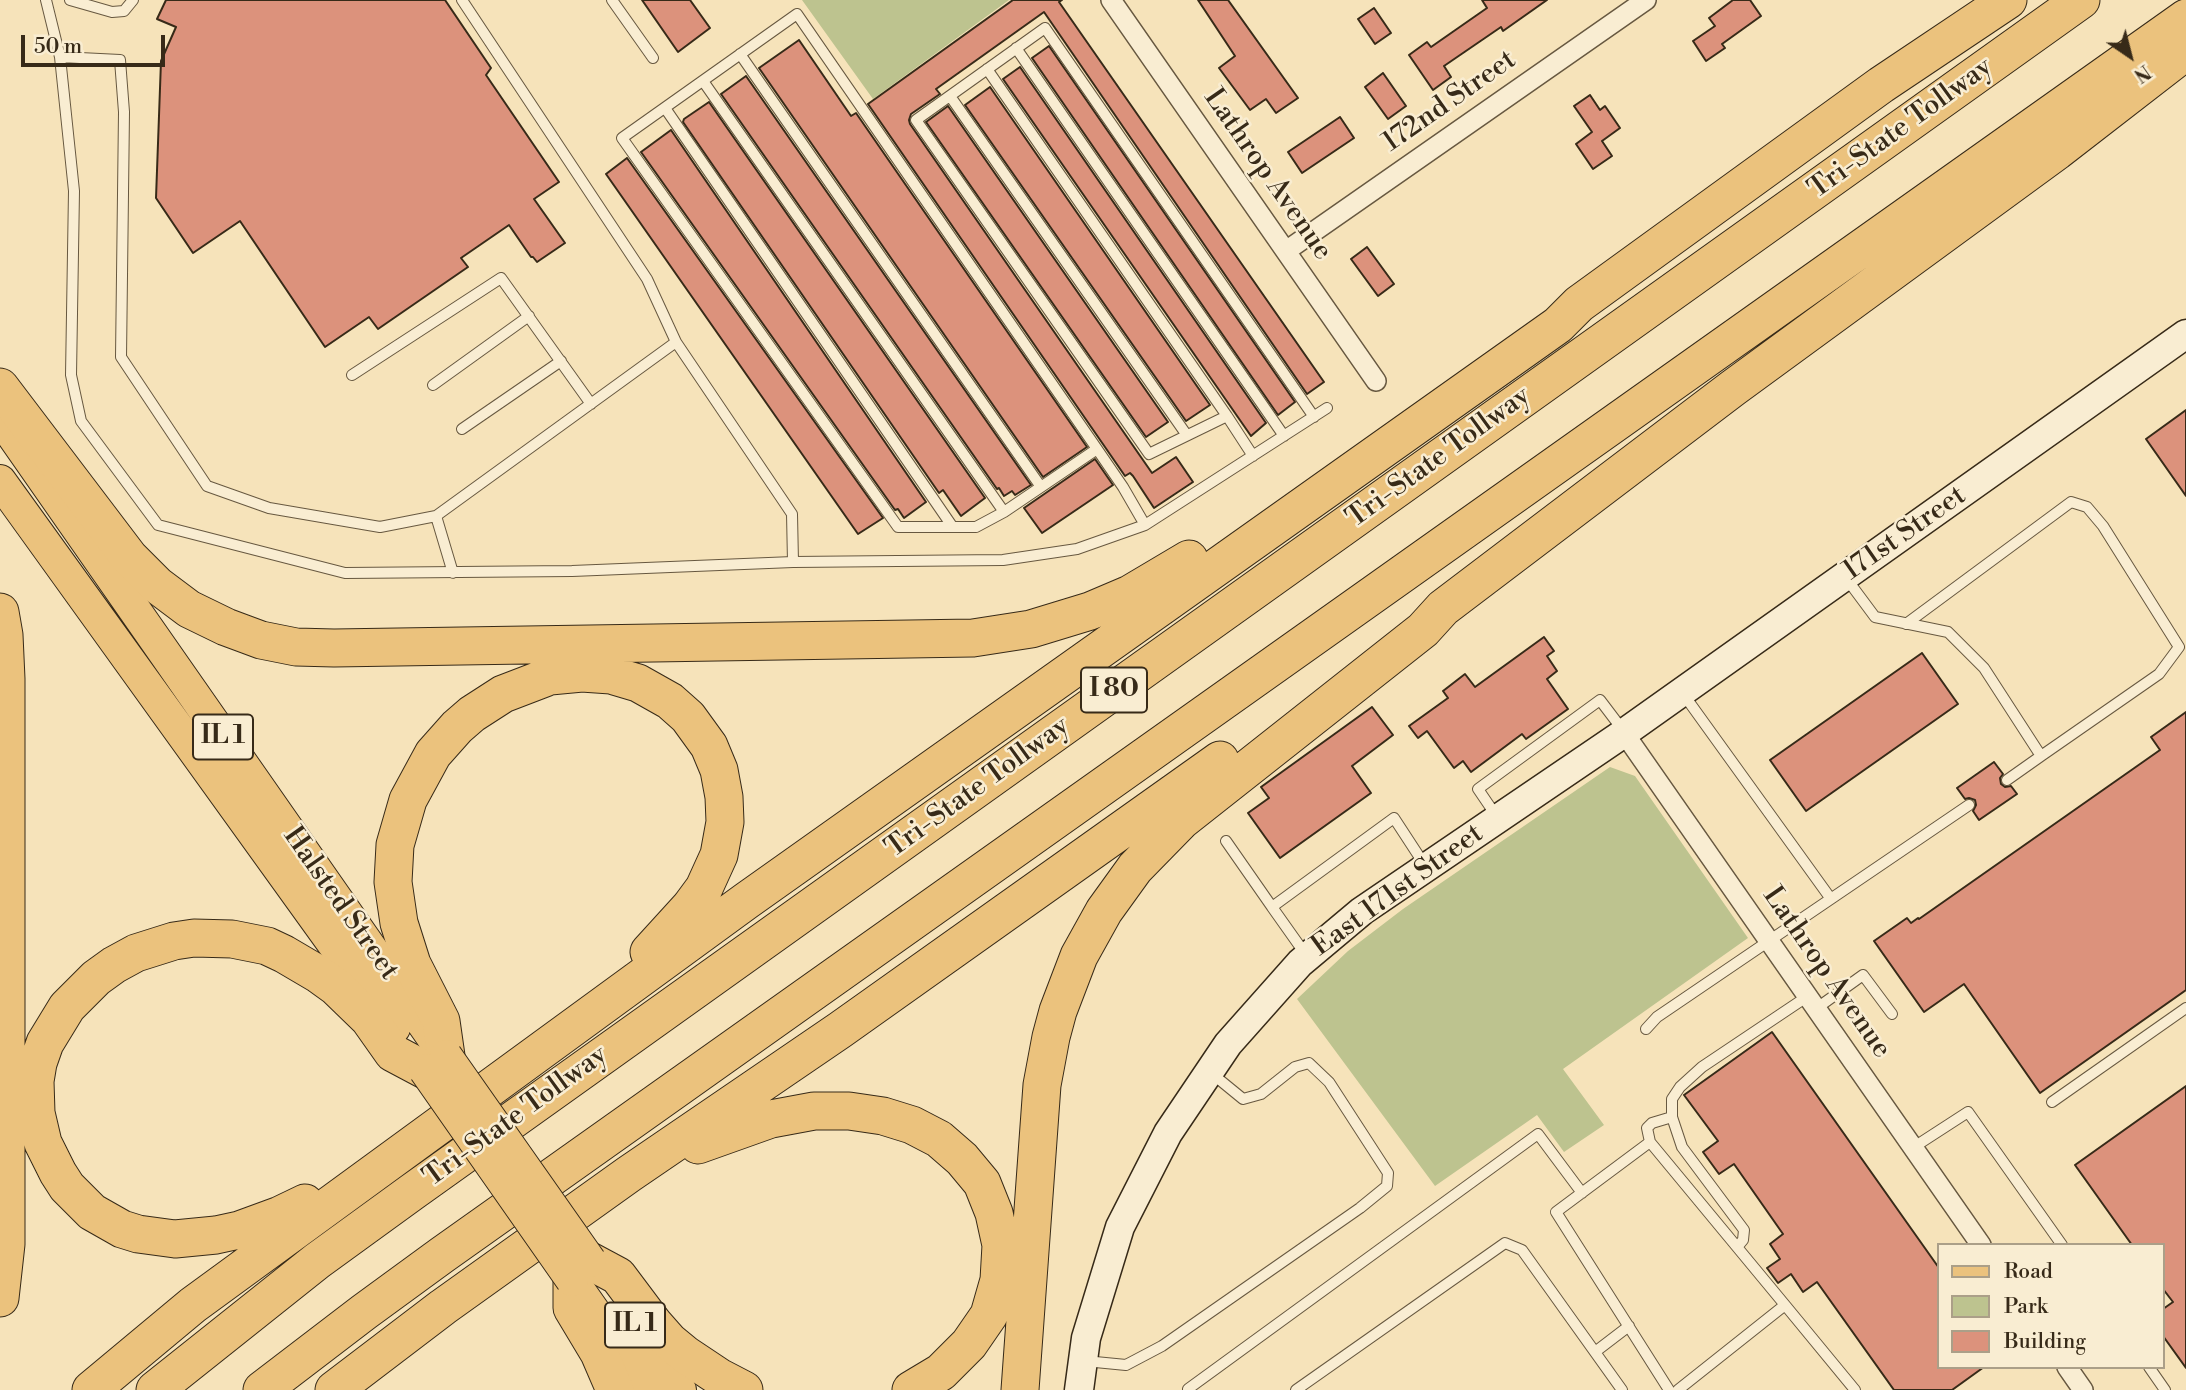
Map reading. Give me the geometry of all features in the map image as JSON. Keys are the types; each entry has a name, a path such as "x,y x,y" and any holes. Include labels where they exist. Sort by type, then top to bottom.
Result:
{"highway":[{"path":"90,1390 193,1305 746,901 1558,325 1579,304 1881,85 2008,0"},
{"name":"Tri-State Tollway","path":"156,1390 317,1261 412,1192 2081,0"},
{"name":"I 80","path":"262,1390 442,1255 2186,18"},
{"path":"1020,1390 1042,1086 1058,1011 1079,956 1092,932 1119,888 1135,869 1181,821 1423,630 1443,608 1732,388 2067,143 2186,51"},
{"path":"0,387 142,571 189,609 261,640 296,647 334,648 973,638 1031,629 1070,619 1152,582 1551,317 1579,304"},
{"path":"334,1390 443,1307 1120,832 1414,619 1443,608"},
{"path":"0,612 6,679 6,1244 0,1298"},
{"path":"410,1147 383,1155 321,1194 258,1224 196,1238 154,1238 122,1229 108,1221 86,1206 67,1187 50,1160 38,1129 34,1098 37,1072 45,1043 54,1025 80,992 96,978 114,965 153,946 184,939 212,937 267,946 300,962 355,1005 393,1053 435,1063 441,1021 412,964 395,901 395,845 408,800 423,770 445,739 486,704 517,687 550,677 582,673 611,675 638,683 660,694 680,709 702,736 715,759 722,783 725,810 723,838 704,888 673,926 639,962 556,1032 529,1061"},
{"path":"610,1188 635,1182 677,1155 714,1137 771,1119 814,1111 849,1111 883,1116 912,1125 939,1139 973,1171 989,1198 999,1236 999,1280 989,1315 969,1344 941,1372 911,1390"},
{"path":"614,1390 599,1353 572,1308 581,1270 618,1276 654,1324 677,1348 702,1367 744,1390"},
{"path":"362,1390 413,1342 443,1307"}],"main road":[{"name":"Halsted Street","path":"0,417 435,1063 581,1270 680,1390"},
{"name":"Halsted Street","path":"0,481 435,1063"},
{"name":"Halsted Street","path":"581,1270 649,1390"}],"street":[{"name":"Lathrop Avenue","path":"1111,0 1376,381"},
{"name":"172nd Street","path":"1286,251 1646,0"},
{"name":"171st Street","path":"1624,733 2186,334"},
{"name":"Lathrop Avenue","path":"1624,733 1981,1243"},
{"name":"East 171st Street","path":"1079,1390 1086,1338 1119,1227 1168,1133 1228,1044 1308,957 1362,911 1624,733"},
{"path":"2068,1369 2083,1390"}],"lane":[{"path":"46,0 60,57 74,191 71,375 81,421 158,525 345,573 572,571 793,562 1003,560 1077,548 1145,526 1327,408"},
{"path":"70,0 112,12 124,11 133,0"},
{"path":"462,0 647,279 676,342 792,514 793,562"},
{"path":"612,0 653,58"},
{"path":"1097,449 1004,512 976,527 898,527 622,138 797,14 1097,449 1123,487 1145,526"},
{"path":"1227,416 1149,454 916,120 1045,28 1314,417"},
{"path":"1016,48 1284,436"},
{"path":"740,54 1041,487"},
{"path":"60,57 120,60 124,112 121,357 207,486 270,508 380,527 436,516 676,342"},
{"path":"987,69 1253,456"},
{"path":"703,81 1004,512"},
{"path":"950,96 1186,434"},
{"path":"664,108 953,526"},
{"path":"352,375 501,278 590,404"},
{"path":"433,385 529,316"},
{"path":"462,429 561,361"},
{"path":"1906,624 2071,502 2087,507 2103,526 2179,647 2159,674 2007,780"},
{"path":"436,516 453,573"},
{"path":"1844,577 1875,617 1948,632 1984,668 2041,756"},
{"path":"1681,692 1831,899"},
{"path":"1498,818 1478,789 1600,700 1624,733"},
{"path":"1646,1029 1657,1017 1969,805"},
{"path":"1272,907 1394,818 1426,867"},
{"path":"1226,841 1308,957"},
{"path":"1738,1246 1743,1240 1744,1230 1682,1147 1672,1117 1672,1099 1680,1087 1702,1067 1863,975 1892,1014"},
{"path":"2052,1102 2186,1008"},
{"path":"1083,1361 1126,1365 1162,1346 1360,1208 1387,1186 1388,1173 1329,1082 1309,1063 1295,1067 1261,1094 1243,1099 1209,1072"},
{"path":"1914,1147 1968,1112 2061,1243"},
{"path":"1672,1117 1652,1123 1647,1128 1650,1142 1855,1390"},
{"path":"1186,1390 1538,1134 1582,1193"},
{"path":"1650,1142 1556,1212 1669,1390"},
{"path":"1296,1390 1505,1243 1522,1250 1622,1390"},
{"path":"1678,1390 1785,1306"},
{"path":"1595,1352 1629,1326"},
{"path":"2150,1369 2165,1390"}],"green space":[{"path":"802,0 1009,0 873,99"},
{"path":"1610,767 1635,776 1748,938 1563,1069 1604,1125 1564,1152 1537,1115 1435,1186 1297,999 1348,951 1403,909"}],"building":[{"path":"166,0 445,0 491,68 486,75 559,182 534,199 565,243 537,262 509,225 461,258 468,267 378,329 369,317 325,347 240,221 193,253 156,198 161,61 176,27 157,19"},
{"path":"642,0 690,0 710,28 678,52"},
{"path":"1013,0 1062,0 1059,2 1324,382 1307,394 1044,12 936,89 940,94 911,114 910,124 1152,473 1176,457 1193,482 1154,508 1133,476 1130,473 1125,476 868,104"},
{"path":"1198,0 1228,0 1298,98 1276,113 1266,99 1250,110 1219,68 1235,56"},
{"path":"1482,0 1547,0 1503,31 1501,27 1444,66 1451,77 1433,90 1409,55 1427,42 1431,47 1487,8"},
{"path":"1733,0 1750,0 1761,16 1722,44 1725,48 1706,61 1693,41 1715,26 1709,18"},
{"path":"1374,8 1391,33 1375,44 1358,19"},
{"path":"799,40 851,116 856,113 1087,447 1043,477 759,68"},
{"path":"1049,46 1295,402 1278,415 1032,58"},
{"path":"1020,67 1266,423 1251,436 1003,79"},
{"path":"1383,73 1406,106 1388,119 1365,87"},
{"path":"746,76 1031,485 1015,495 1012,491 1004,496 999,488 997,489 721,94"},
{"path":"990,87 1210,405 1186,421 965,105"},
{"path":"1590,95 1600,110 1605,106 1620,128 1602,141 1612,156 1593,169 1576,144 1592,132 1574,106"},
{"path":"709,102 985,498 961,516 943,490 939,493 683,122"},
{"path":"948,106 1168,422 1146,437 926,122"},
{"path":"1340,117 1354,138 1302,173 1288,152"},
{"path":"671,130 926,502 904,518 898,509 895,510 641,152"},
{"path":"627,158 883,518 858,534 606,174"},
{"path":"1367,247 1394,284 1378,296 1351,259"},
{"path":"2186,410 2186,496 2146,439"},
{"path":"1095,459 1113,485 1042,533 1024,508"},
{"path":"1544,637 1554,651 1547,656 1557,671 1547,679 1568,709 1526,739 1522,734 1471,772 1463,761 1454,768 1427,731 1418,738 1409,726 1448,698 1443,691 1465,674 1475,687"},
{"path":"1922,653 1958,704 1806,811 1770,760"},
{"path":"1372,707 1393,735 1352,766 1371,793 1280,858 1248,813 1269,798 1261,787"},
{"path":"2186,712 2186,990 2040,1093 1964,984 1924,1012 1874,941 1907,918 1911,923 1919,919 2160,750 2151,737"},
{"path":"1994,762 2003,774 2000,778 2001,784 2005,787 2011,786 2017,794 1979,820 1973,811 1975,800 1965,799 1957,788"},
{"path":"1772,1032 1938,1267 1938,1369 1981,1369 1952,1390 1894,1390 1817,1282 1803,1292 1791,1274 1778,1283 1767,1268 1780,1259 1770,1244 1783,1234 1734,1164 1719,1174 1703,1152 1718,1141 1684,1095"},
{"path":"2186,1086 2186,1368 2165,1339 2165,1308 2173,1302 2165,1292 2165,1243 2131,1243 2075,1165"}]}
